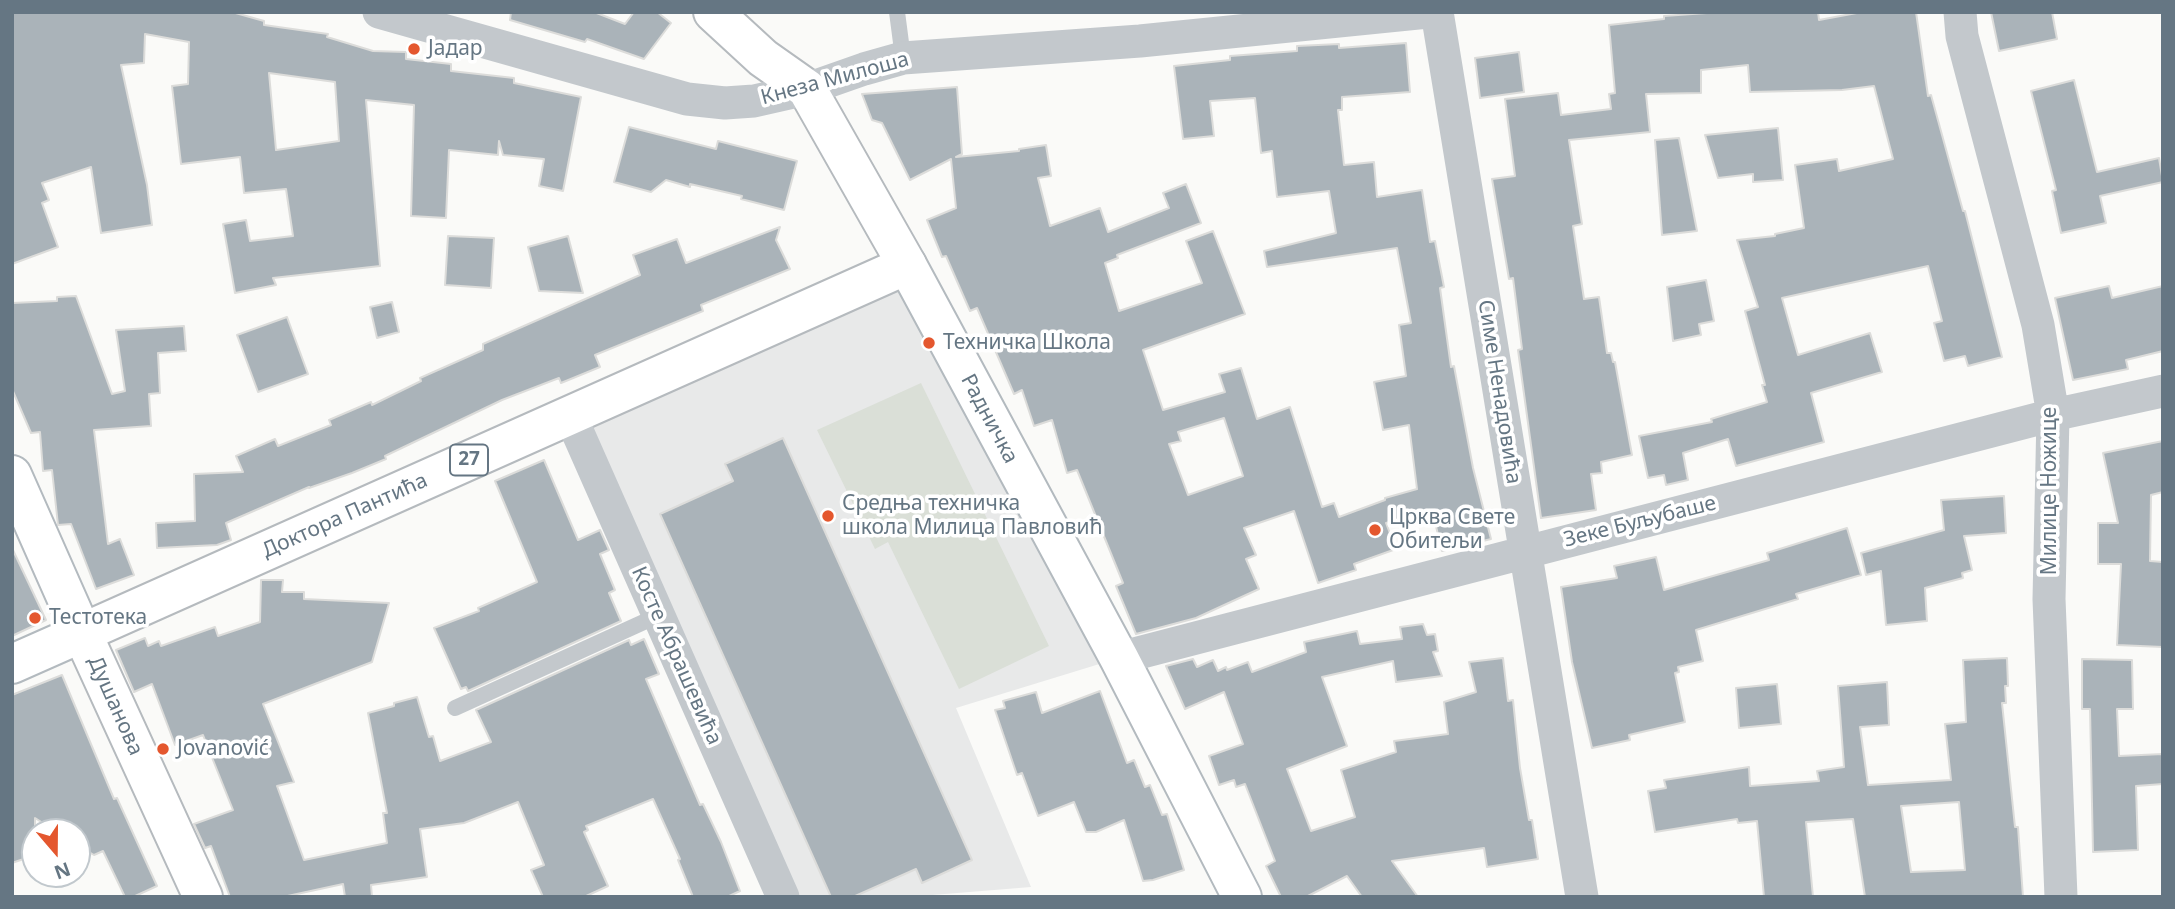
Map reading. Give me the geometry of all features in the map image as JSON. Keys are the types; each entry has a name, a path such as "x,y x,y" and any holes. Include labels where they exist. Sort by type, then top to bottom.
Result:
{"main road":[{"name":"Радничка","path":"713,12 763,58 807,89 907,265 1119,658 1242,897"},
{"name":"Доктора Пантића","path":"12,664 907,265"},
{"name":"Душанова","path":"12,475 203,897"}],"street":[{"name":"Кнеза Милоша","path":"379,12 687,99 724,103 744,102 807,89 903,58 1142,27 1428,12"},
{"name":"Симе Ненадовића","path":"1437,12 1582,897"},
{"name":"Милице Ножице","path":"1960,12 1962,36 2038,325 2053,415 2049,599 2061,897"},
{"name":"Зеке Буљубаше","path":"1119,658 2053,415 2163,391"},
{"name":"Косте Абрашевића","path":"570,415 783,897"}],"lane":[{"path":"897,12 903,58"},
{"path":"454,708 657,616"}],"shaded area":[{"name":"Средња техничка школа Милица Павловић","path":"907,265 1119,658 956,708 1031,887 908,897 783,897 570,415"},
{"path":"921,383 1049,646 959,689 888,542 875,549 817,430"}],"building":[{"path":"12,12 232,12 264,21 264,25 328,34 327,37 373,51 406,52 406,59 451,64 451,71 514,78 514,83 581,97 563,191 539,186 544,159 503,155 499,141 498,155 449,150 446,218 411,216 414,105 366,100 380,266 273,278 276,285 235,293 223,224 246,220 250,241 293,236 286,189 244,193 240,157 181,164 172,86 188,84 189,42 145,34 144,63 121,65 147,185 152,225 101,233 91,167 42,183 49,200 42,203 58,247 12,264","holes":["269,73 335,82 339,141 276,150"]},
{"path":"511,12 594,12 625,24 634,12 657,12 671,23 644,59 587,39 585,42 510,20"},
{"path":"1721,12 1818,12 1819,20 1862,12 1916,12 1928,96 1931,95 1965,211 2002,357 1968,366 1965,356 1944,361 1934,323 1942,321 1928,266 1782,298 1798,355 1870,333 1882,372 1811,393 1824,442 1736,466 1728,439 1683,453 1688,480 1666,485 1664,475 1648,478 1639,436 1712,422 1711,419 1767,402 1745,311 1758,307 1737,240 1775,236 1804,228 1795,165 1837,159 1839,171 1893,159 1874,86 1842,90 1750,92 1748,65 1701,70 1701,93 1646,94 1650,132 1569,140 1582,224 1573,226 1584,299 1599,297 1607,353 1611,353 1615,362 1632,455 1601,462 1602,473 1591,474 1596,510 1541,518 1518,350 1522,349 1513,278 1509,279 1492,179 1515,176 1505,99 1558,93 1561,115 1611,109 1609,94 1615,93 1609,25 1664,19 1664,16"},
{"path":"1991,12 2052,12 2057,39 1999,51"},
{"path":"1406,43 1410,92 1342,97 1342,110 1338,110 1344,165 1374,162 1377,197 1422,190 1430,242 1435,241 1444,287 1440,288 1451,367 1454,366 1473,468 1491,539 1442,551 1432,510 1386,523 1396,549 1354,564 1356,570 1318,583 1294,511 1244,528 1256,555 1246,559 1259,589 1196,618 1136,634 1116,586 1123,583 1077,470 1067,473 1052,420 1034,426 1022,390 1014,394 977,308 970,311 946,256 942,257 927,220 956,208 951,159 910,180 882,123 872,120 862,94 957,87 962,154 956,157 1019,151 1046,145 1051,176 1038,178 1050,226 1100,208 1108,232 1169,208 1163,193 1186,184 1201,223 1117,255 1118,258 1105,263 1119,311 1202,283 1186,241 1213,231 1245,314 1143,350 1163,410 1225,392 1219,374 1241,368 1257,419 1290,407 1322,507 1334,503 1339,517 1385,498 1417,489 1409,425 1383,430 1374,382 1406,376 1399,325 1411,323 1397,248 1267,267 1264,251 1336,233 1329,191 1277,197 1272,151 1261,153 1255,98 1210,101 1214,136 1183,139 1174,66 1230,60 1230,56 1297,51 1297,46 1339,44 1339,48","holes":["1224,418 1243,476 1188,495 1169,444 1181,441 1178,432"]},
{"path":"1519,52 1524,92 1480,98 1475,58"},
{"path":"2074,80 2097,172 2159,158 2163,182 2100,196 2106,223 2061,233 2052,191 2056,190 2031,91"},
{"path":"629,127 716,149 718,141 797,161 784,210 741,199 742,196 666,180 651,192 614,182"},
{"path":"1778,128 1783,180 1753,182 1753,174 1718,178 1705,135"},
{"path":"1679,138 1697,231 1662,235 1655,140"},
{"path":"780,227 776,240 790,269 701,305 703,311 595,355 600,367 561,383 559,378 502,400 385,456 386,459 309,487 226,523 231,540 217,545 157,548 156,523 195,521 194,474 243,472 236,456 275,439 278,446 331,425 329,420 371,402 372,405 421,381 420,378 483,350 483,344 640,275 633,255 677,239 686,263"},
{"path":"448,236 494,238 491,288 445,285"},
{"path":"568,236 583,293 539,291 528,247"},
{"path":"1706,280 1714,321 1699,324 1701,335 1673,341 1667,287"},
{"path":"2109,286 2112,298 2163,286 2163,351 2126,360 2128,369 2073,380 2055,298"},
{"path":"76,296 112,394 125,391 116,330 184,326 186,351 158,353 160,393 149,394 151,426 94,430 108,544 120,539 134,575 96,589 71,524 58,525 52,470 43,471 40,432 31,433 12,389 12,303 57,301 57,297"},
{"path":"392,302 399,332 377,338 370,307"},
{"path":"287,317 308,374 258,392 237,335"},
{"path":"783,438 972,860 922,883 916,869 853,897 831,897 660,514 733,481 725,464"},
{"path":"2163,441 2163,492 2151,495 2150,561 2163,562 2163,647 2117,645 2121,564 2098,564 2098,523 2118,523 2103,453"},
{"path":"544,460 578,540 600,530 609,550 600,554 615,590 609,593 621,621 468,691 466,687 461,689 434,628 479,611 478,608 537,582 495,481"},
{"path":"2004,496 2006,533 1964,536 1972,570 1962,573 1963,578 1925,588 1927,621 1886,625 1881,571 1866,575 1861,553 1944,530 1941,500"},
{"path":"1847,528 1861,575 1796,594 1798,599 1696,630 1703,661 1678,667 1679,672 1675,673 1685,722 1629,735 1630,740 1592,748 1572,662 1561,587 1617,578 1614,566 1656,557 1664,590 1769,560 1767,553"},
{"path":"12,548 46,620 12,636"},
{"path":"261,580 283,580 282,592 304,592 304,599 389,603 372,662 263,704 294,782 277,786 304,860 387,843 383,813 387,813 368,713 417,697 429,737 433,736 440,761 491,742 476,710 629,640 631,645 644,639 659,674 646,679 700,805 703,804 721,842 740,891 727,897 693,897 678,860 680,859 653,799 586,826 588,830 584,832 608,886 584,897 543,897 531,870 544,865 518,802 464,823 420,829 427,877 371,885 372,897 345,897 343,884 283,897 230,897 211,846 205,848 194,824 233,810 203,735 175,745 152,684 134,692 116,650 145,638 148,646 159,641 161,646 215,627 218,636 260,622"},
{"path":"1423,624 1427,635 1435,634 1438,651 1433,652 1442,676 1396,682 1393,661 1322,677 1347,746 1287,769 1311,831 1355,817 1341,770 1396,752 1394,741 1448,734 1444,702 1476,692 1469,662 1503,658 1508,701 1513,700 1520,768 1538,859 1487,867 1484,848 1392,861 1418,897 1362,897 1347,876 1306,897 1281,897 1266,866 1275,861 1245,784 1236,787 1234,780 1219,785 1209,756 1243,744 1224,692 1185,709 1166,666 1193,659 1197,667 1213,660 1218,671 1248,662 1252,672 1306,652 1304,642 1357,631 1360,644 1402,639 1400,627"},
{"path":"2007,658 2008,686 2005,686 2006,703 2002,703 2015,827 2018,827 2023,897 1865,897 1853,819 1806,822 1813,897 1764,897 1757,821 1738,823 1737,819 1655,832 1648,791 1666,788 1664,780 1749,767 1750,786 1819,781 1817,771 1844,767 1838,686 1887,682 1889,725 1860,727 1868,785 1951,780 1945,724 1966,722 1963,660","holes":["1959,802 1965,870 1911,872 1901,806"]},
{"path":"2082,659 2132,660 2133,709 2117,709 2119,756 2163,754 2163,784 2136,786 2138,850 2093,852 2090,709 2082,709"},
{"path":"62,675 114,799 117,798 157,886 133,897 125,897 103,851 94,855 91,853 91,818 21,818 21,860 12,863 12,695"},
{"path":"1777,684 1781,724 1739,728 1736,688"},
{"path":"1100,691 1127,763 1134,760 1145,787 1150,785 1162,815 1167,814 1184,870 1143,881 1124,820 1096,832 1086,832 1074,802 1038,816 1022,773 1017,775 995,710 1005,708 1003,701 1036,692 1042,713"}],"place":[{"name":"Јадар","path":"414,49"},
{"name":"Техничка Школа","path":"929,343"},
{"name":"Средња техничка школа Милица Павловић","path":"828,516"},
{"name":"Црква Свете Обитељи","path":"1375,530"},
{"name":"Тестотека","path":"35,618"},
{"name":"Jovanović","path":"163,749"}]}
